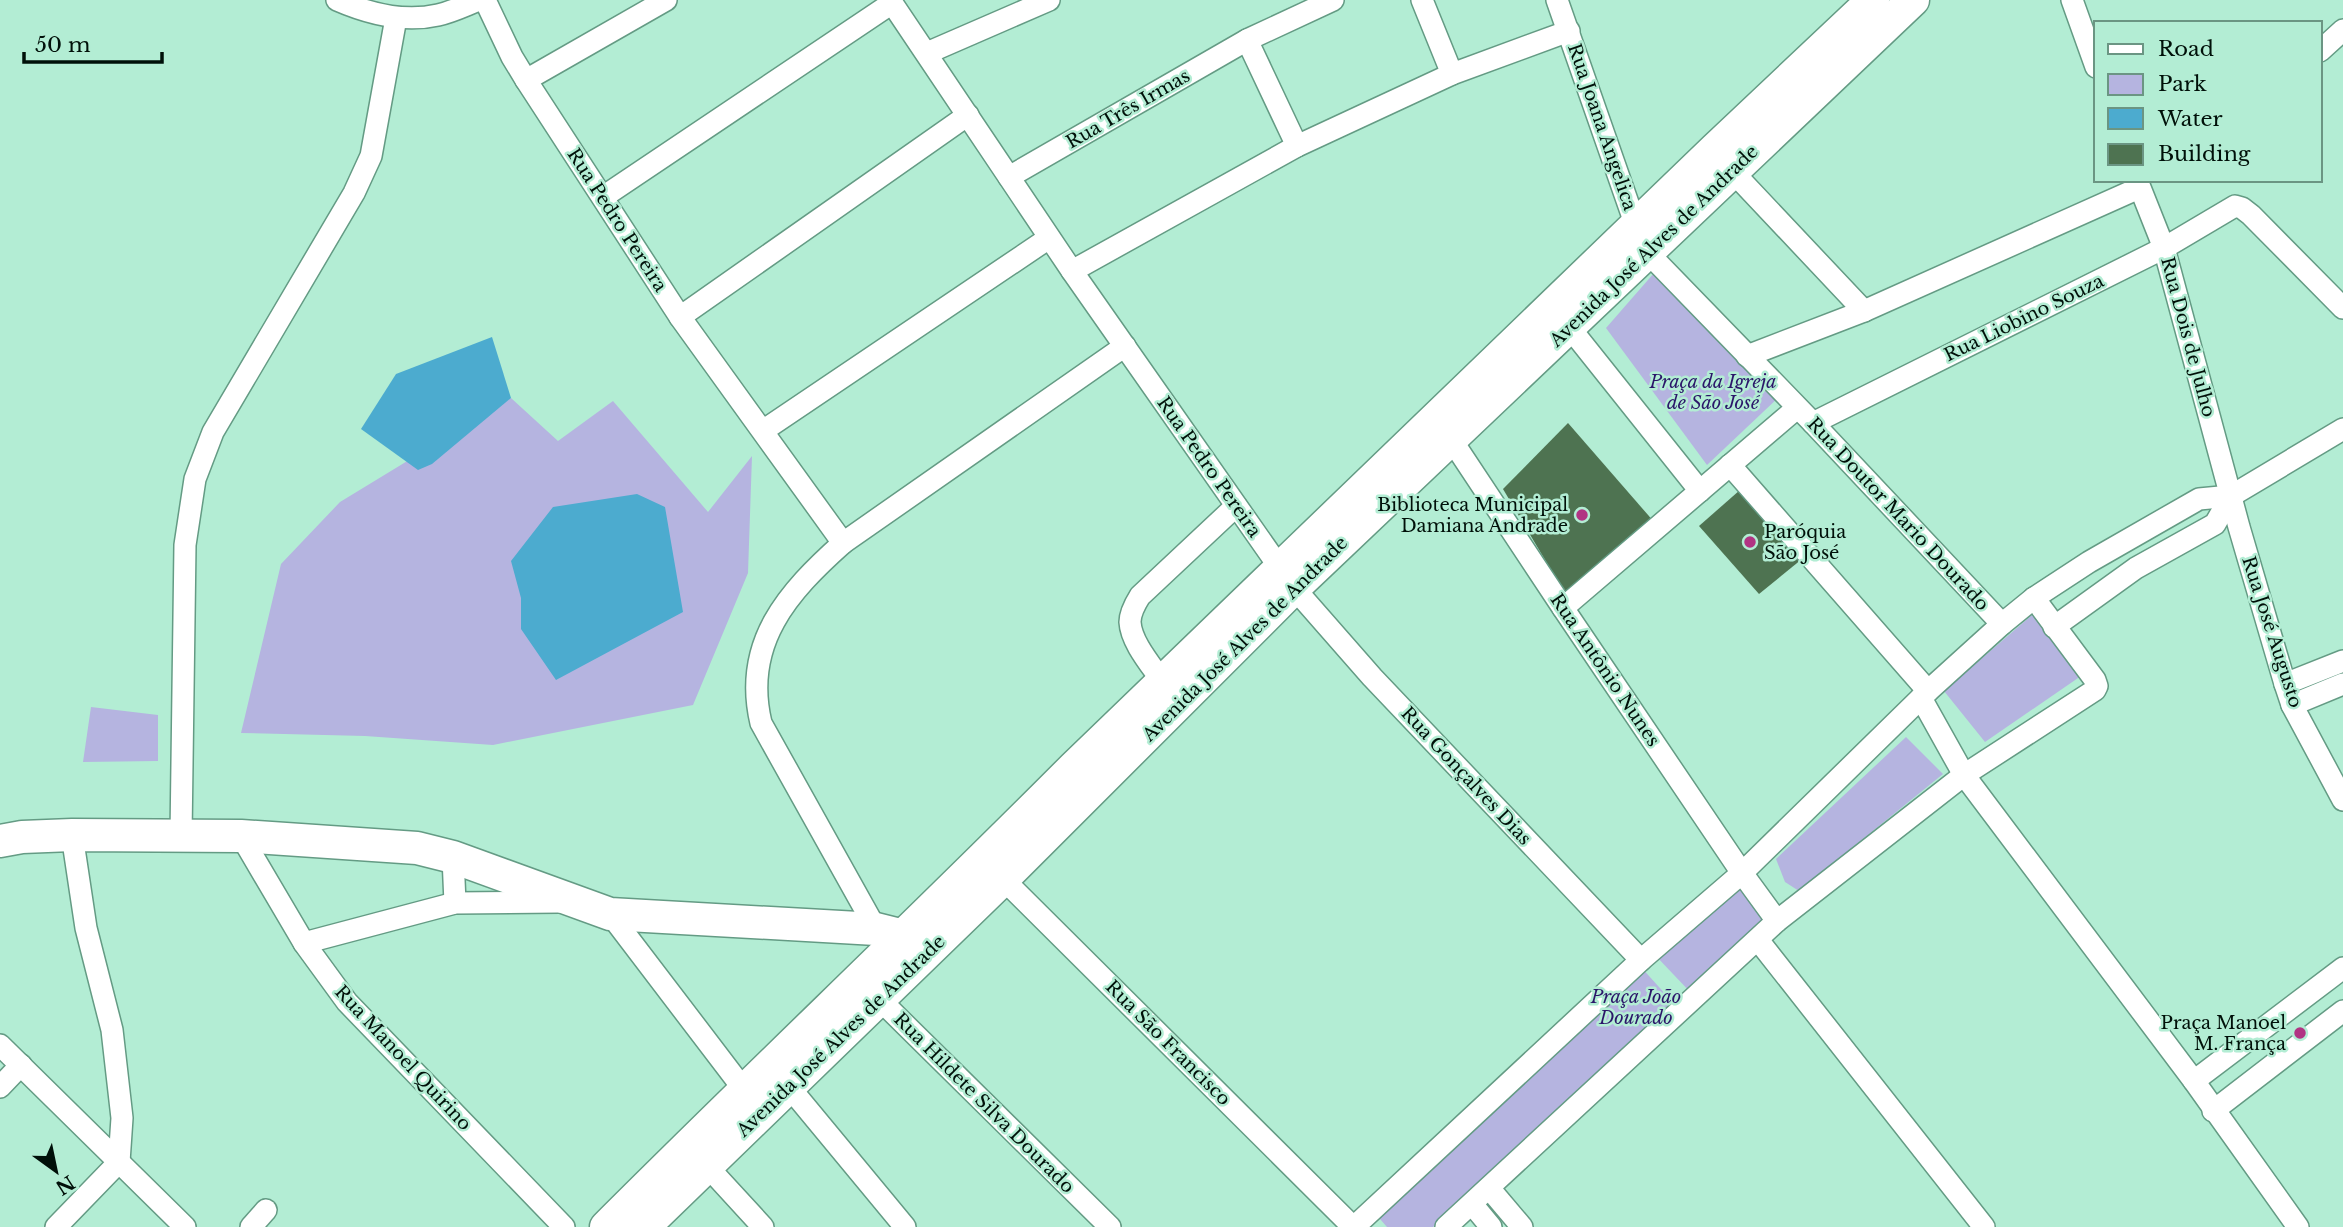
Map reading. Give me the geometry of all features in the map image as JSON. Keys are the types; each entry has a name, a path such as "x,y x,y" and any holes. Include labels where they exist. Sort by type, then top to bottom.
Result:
{"main road":[{"name":"Avenida José Alves de Andrade","path":"756,1091 790,1088 869,990 890,932 993,869 1287,579 1642,239 1873,0"},
{"name":"Avenida José Alves de Andrade","path":"1642,239 1732,171 1913,0"},
{"name":"Avenida José Alves de Andrade","path":"606,1227 869,990 934,946 993,869 1162,681 1287,579"},
{"path":"0,841 22,837 72,835 242,836 404,847 453,857 610,914 890,932 934,946"},
{"name":"Avenida José Alves de Andrade","path":"644,1227 707,1166 756,1091"}],"street":[{"path":"337,0 356,8 396,18 439,15 479,0"},
{"name":"Rua Pedro Pereira","path":"485,0 526,80 680,317 843,543"},
{"path":"526,80 666,0"},
{"path":"927,53 1049,0"},
{"name":"Rua Três Irmas","path":"1009,177 1247,40 1333,0"},
{"path":"1422,0 1452,74"},
{"name":"Rua Joana Angelica","path":"1557,0 1642,239"},
{"path":"2072,0 2094,61"},
{"path":"603,197 891,1"},
{"name":"Rua Pedro Pereira","path":"891,1 1049,238 1287,579"},
{"path":"181,836 185,545 195,479 213,432 354,194 371,156 396,18"},
{"path":"2322,49 2343,30"},
{"path":"1072,271 1297,146 1452,74 1569,31"},
{"path":"1247,40 1297,146"},
{"path":"680,317 968,115"},
{"path":"1732,171 1864,311"},
{"path":"1747,356 1864,311 2138,184"},
{"name":"Rua Dois de Julho","path":"2138,184 2164,248 2231,496"},
{"name":"Rua Liobino Souza","path":"1813,423 2164,248 2231,207 2242,208 2252,215 2343,307"},
{"path":"764,430 1049,238"},
{"name":"Rua Doutor Mario Dourado","path":"1642,239 1747,356 2001,624"},
{"path":"1561,317 1700,491"},
{"path":"890,932 761,723 756,694 760,660 768,632 786,600 809,573 843,543 1125,345"},
{"path":"1563,608 1797,408"},
{"name":"Rua Antônio Nunes","path":"1444,428 1563,608 1777,921"},
{"path":"1354,1227 1642,960 1742,873 1924,694 2001,624 2034,598 2090,562 2199,499 2231,496 2343,429"},
{"path":"1730,465 1924,694 1964,775 2194,1081 2298,1227"},
{"path":"2054,627 2136,568 2215,524 2231,496"},
{"name":"Rua José Augusto","path":"2231,496 2292,705 2343,800"},
{"path":"1162,681 1135,638 1130,622 1132,609 1140,596 1236,506"},
{"path":"2090,562 2104,589"},
{"name":"Rua Gonçalves Dias","path":"1287,579 1372,677 1642,960"},
{"path":"1447,1227 1777,921 1964,775 2095,690 2095,680 2034,598"},
{"path":"2285,684 2343,660"},
{"path":"2292,705 2343,684"},
{"path":"56,1227 119,1162 122,1118 112,1030 86,928 72,835"},
{"name":"Rua Manoel Quirino","path":"242,836 304,943 347,1002 564,1227"},
{"path":"453,857 455,903"},
{"name":"Rua São Francisco","path":"993,869 1354,1227"},
{"path":"304,943 455,903 578,902"},
{"path":"610,914 756,1091"},
{"path":"1758,940 1984,1227"},
{"path":"2194,1081 2343,968"},
{"name":"Rua Hildete Silva Dourado","path":"869,990 1110,1227"},
{"path":"2213,1111 2343,1012"},
{"path":"0,1045 185,1227"},
{"path":"0,1087 21,1065"},
{"path":"790,1088 905,1227"},
{"path":"707,1166 763,1227"},
{"path":"1489,1188 1522,1227"},
{"path":"1472,1204 1491,1227"},
{"path":"251,1227 266,1210"}],"green space":[{"name":"Praça da Igreja de São José","path":"1661,265 1781,395 1707,465 1606,328"},
{"path":"511,398 558,441 613,401 708,512 752,456 748,573 693,705 493,745 365,736 241,733 281,564 340,502"},
{"path":"2039,609 2081,676 1985,742 1944,691"},
{"path":"91,707 158,715 158,761 83,762"},
{"path":"1906,737 1943,774 1799,891 1785,882 1776,859"},
{"name":"Praça João Dourado","path":"1748,863 1784,913 1693,995 1654,954"},
{"name":"Praça João Dourado","path":"1640,966 1677,1007 1433,1227 1387,1227 1373,1211"}],"water":[{"path":"492,337 511,398 432,464 418,470 361,429 396,374"},
{"path":"637,494 665,507 683,612 556,680 521,629 521,598 511,561 553,507"}],"building":[{"name":"Biblioteca Municipal Damiana Andrade","path":"1568,423 1655,523 1570,602 1503,489"},
{"name":"Paróquia São José","path":"1740,490 1802,559 1759,594 1699,526"}],"place":[{"name":"Biblioteca Municipal Damiana Andrade","path":"1582,515"},
{"name":"Paróquia São José","path":"1750,542"},
{"name":"Praça Manoel M. França","path":"2300,1033"}]}
